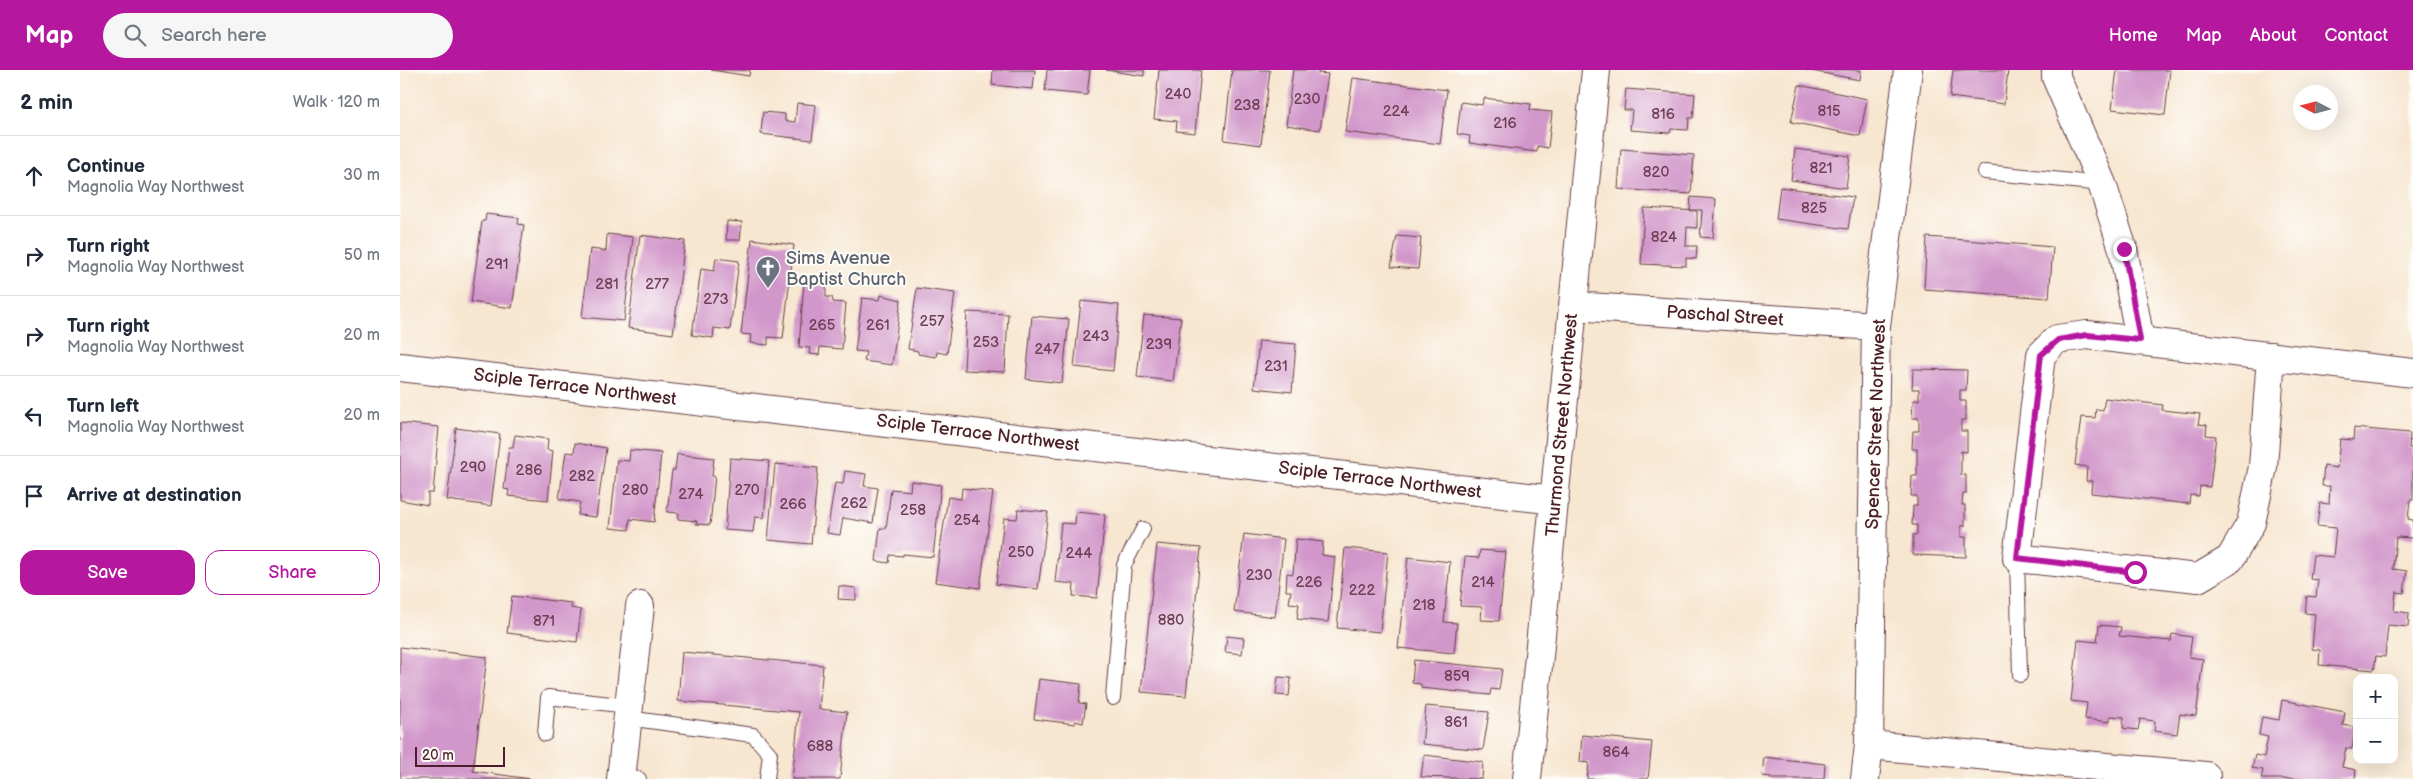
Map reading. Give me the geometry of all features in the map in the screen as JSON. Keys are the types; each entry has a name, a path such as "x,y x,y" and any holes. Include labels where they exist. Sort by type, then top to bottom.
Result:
{"street":[{"name":"Thurmond Street Northwest","path":"1527,779 1596,70"},
{"name":"Spencer Street Northwest","path":"1865,779 1869,744 1876,326 1908,70"},
{"path":"2056,70 2056,77 2102,184 2124,249 2140,340"},
{"name":"Paschal Street","path":"1573,306 1876,326"},
{"path":"2272,356 2263,467 2251,523 2230,559 2198,578 2017,558 2041,355 2058,340 2087,335 2140,340 2413,373"},
{"name":"Sciple Terrace Northwest","path":"400,367 1555,500"},
{"path":"627,778 628,712 640,606"},
{"path":"1869,744 2206,777"}],"lane":[{"path":"1985,172 2102,184"},
{"path":"1112,698 1124,565 1143,529"},
{"path":"2017,558 2020,675"},
{"path":"545,734 548,697 753,735 770,754 767,779"}],"building":[{"path":"711,70 750,70 749,76"},
{"path":"993,70 1035,70 1033,89 992,85"},
{"path":"1047,70 1090,70 1087,95 1045,91"},
{"path":"1106,70 1144,70 1144,76"},
{"path":"1159,70 1201,70 1195,133 1176,131 1177,121 1154,119"},
{"path":"1232,70 1270,70 1261,145 1224,140"},
{"path":"1293,70 1319,70 1318,73 1328,74 1320,130 1286,125"},
{"path":"1806,70 1861,70 1860,80"},
{"path":"1953,70 2008,70 2004,104 1950,97"},
{"path":"2117,70 2170,70 2165,115 2112,109"},
{"path":"1353,78 1447,90 1440,144 1345,132"},
{"path":"1799,85 1867,99 1860,136 1791,122"},
{"path":"1626,89 1695,94 1693,118 1689,118 1688,130 1671,129 1670,133 1630,130 1632,110 1624,110"},
{"path":"1484,98 1531,104 1530,110 1552,112 1548,148 1537,146 1537,152 1469,143 1470,136 1457,134 1461,102 1482,105"},
{"path":"797,103 816,105 812,140 761,134 763,112 785,114 785,121 795,122"},
{"path":"1621,149 1694,155 1691,194 1618,189"},
{"path":"1795,149 1850,156 1846,188 1791,180"},
{"path":"1780,187 1853,197 1848,229 1776,219"},
{"path":"1691,197 1716,199 1713,238 1700,237 1702,210 1690,210"},
{"path":"1644,208 1697,211 1697,228 1687,227 1686,246 1697,246 1696,259 1686,258 1686,266 1641,264"},
{"path":"486,214 519,218 518,224 524,225 512,308 471,302 482,221 485,221"},
{"path":"727,221 742,222 740,240 726,240"},
{"path":"607,234 633,237 624,321 582,317 590,249 606,251"},
{"path":"640,235 685,241 673,334 628,328"},
{"path":"1397,236 1421,238 1418,269 1391,267"},
{"path":"1927,237 2053,247 2049,298 1924,289"},
{"name":"Sims Avenue Baptist Church","path":"752,239 794,245 783,338 768,337 768,345 750,343 751,335 741,334"},
{"path":"716,258 739,261 730,330 714,328 713,338 692,335 701,269 714,271"},
{"path":"804,281 826,283 826,297 832,297 833,302 846,303 842,349 820,347 819,355 809,354 810,348 799,347"},
{"path":"917,288 955,293 947,354 937,352 936,357 918,354 918,351 908,349"},
{"path":"881,295 901,300 892,365 864,361 866,352 855,351 862,298 880,300"},
{"path":"1081,301 1119,305 1113,371 1074,367"},
{"path":"967,312 1008,314 1005,372 964,370"},
{"path":"1144,315 1181,318 1173,381 1137,377"},
{"path":"1032,316 1069,319 1062,383 1026,379"},
{"path":"1259,341 1296,344 1292,392 1254,388"},
{"path":"1913,369 1967,370 1966,390 1960,390 1960,401 1966,401 1966,420 1961,420 1961,431 1967,431 1967,452 1961,451 1961,475 1966,475 1966,494 1963,494 1962,505 1965,505 1965,526 1961,526 1961,537 1966,537 1966,557 1913,555 1913,535 1917,535 1917,525 1912,525 1913,506 1917,506 1917,496 1911,496 1912,476 1917,476 1917,449 1912,449 1913,431 1919,431 1919,418 1912,418 1913,400 1919,400 1919,389 1912,389"},
{"path":"2105,398 2163,405 2162,410 2200,414 2198,424 2207,425 2206,435 2216,436 2210,487 2200,486 2199,496 2190,495 2189,504 2091,493 2092,481 2086,481 2087,467 2075,465 2081,417 2095,418 2096,409 2103,410"},
{"path":"400,423 439,427 433,493 428,493 428,505 400,500"},
{"path":"456,428 500,434 491,506 447,500"},
{"path":"2354,428 2410,433 2409,448 2413,448 2413,500 2410,500 2408,519 2413,520 2413,538 2396,537 2393,569 2407,571 2404,593 2396,592 2394,611 2409,613 2408,627 2388,625 2385,657 2376,656 2374,670 2319,665 2320,650 2312,649 2315,614 2305,613 2307,596 2316,597 2318,580 2310,579 2313,555 2333,557 2336,528 2317,526 2320,503 2329,504 2330,486 2322,486 2324,466 2337,468 2340,439 2353,440"},
{"path":"515,435 548,439 547,450 553,451 548,500 508,496 509,490 504,489 509,447 513,447"},
{"path":"575,443 606,448 596,517 578,515 580,502 559,499 566,452 574,453"},
{"path":"630,450 661,453 654,522 630,519 629,530 610,528 617,460 629,461"},
{"path":"677,454 714,458 712,476 715,476 710,525 696,524 697,521 678,519 679,513 667,512 672,470 675,470"},
{"path":"730,458 769,461 764,518 755,517 753,532 725,530"},
{"path":"775,464 818,468 811,544 768,540"},
{"path":"845,471 866,474 864,486 878,488 873,523 843,518 840,535 827,533 835,483 843,484"},
{"path":"911,481 941,485 933,557 903,554 903,556 890,555 889,563 876,561 880,528 886,529 891,489 910,491"},
{"path":"962,488 993,492 980,588 935,582 948,497 961,499"},
{"path":"1018,509 1048,512 1038,589 996,584 1004,518 1017,519"},
{"path":"1076,512 1105,515 1097,598 1073,596 1074,584 1055,582 1061,523 1075,524"},
{"path":"1244,534 1284,539 1275,617 1234,612"},
{"path":"1296,539 1323,542 1322,555 1335,557 1328,622 1297,619 1299,604 1289,603 1291,591 1286,591 1287,573 1293,574"},
{"path":"1157,544 1201,548 1186,696 1141,692"},
{"path":"1345,548 1388,552 1380,632 1337,628"},
{"path":"1480,550 1506,552 1499,621 1481,620 1482,607 1460,606 1465,557 1479,558"},
{"path":"1408,557 1450,562 1444,622 1457,623 1454,653 1398,648"},
{"path":"839,586 856,588 856,600 838,599"},
{"path":"512,596 571,603 571,608 581,610 577,642 507,633"},
{"path":"2099,625 2121,627 2119,636 2171,641 2172,634 2192,637 2189,657 2203,659 2196,716 2180,714 2177,734 2154,731 2155,721 2140,719 2138,730 2123,728 2124,717 2110,716 2110,722 2085,719 2087,703 2071,701 2078,640 2097,642"},
{"path":"1227,636 1244,638 1242,654 1225,652"},
{"path":"400,647 487,657 473,771 531,779 400,779"},
{"path":"682,652 823,665 819,709 847,712 840,779 792,779 799,712 678,701"},
{"path":"1414,660 1502,669 1499,690 1491,689 1490,695 1421,688 1421,684 1412,683"},
{"path":"1278,677 1291,678 1289,696 1276,695"},
{"path":"1039,679 1081,684 1079,703 1086,704 1083,723 1075,721 1075,724 1034,719"},
{"path":"2282,700 2345,712 2343,725 2353,727 2353,742 2352,749 2346,748 2342,767 2356,770 2355,779 2261,779 2263,770 2252,768 2255,755 2264,757 2268,737 2259,735 2262,717 2279,720"},
{"path":"1426,706 1489,712 1483,750 1422,744"},
{"path":"1582,735 1652,742 1648,779 1587,779 1589,763 1580,762"},
{"path":"1424,755 1483,762 1482,779 1421,777"},
{"path":"1764,757 1825,764 1824,779 1770,779 1771,777 1762,776"}],"place":[{"name":"Sims Avenue Baptist Church","path":"768,289"}],"route":[{"path":"2124,249 2140,340 2087,335 2058,340 2041,355 2017,558 2135,572"}]}
